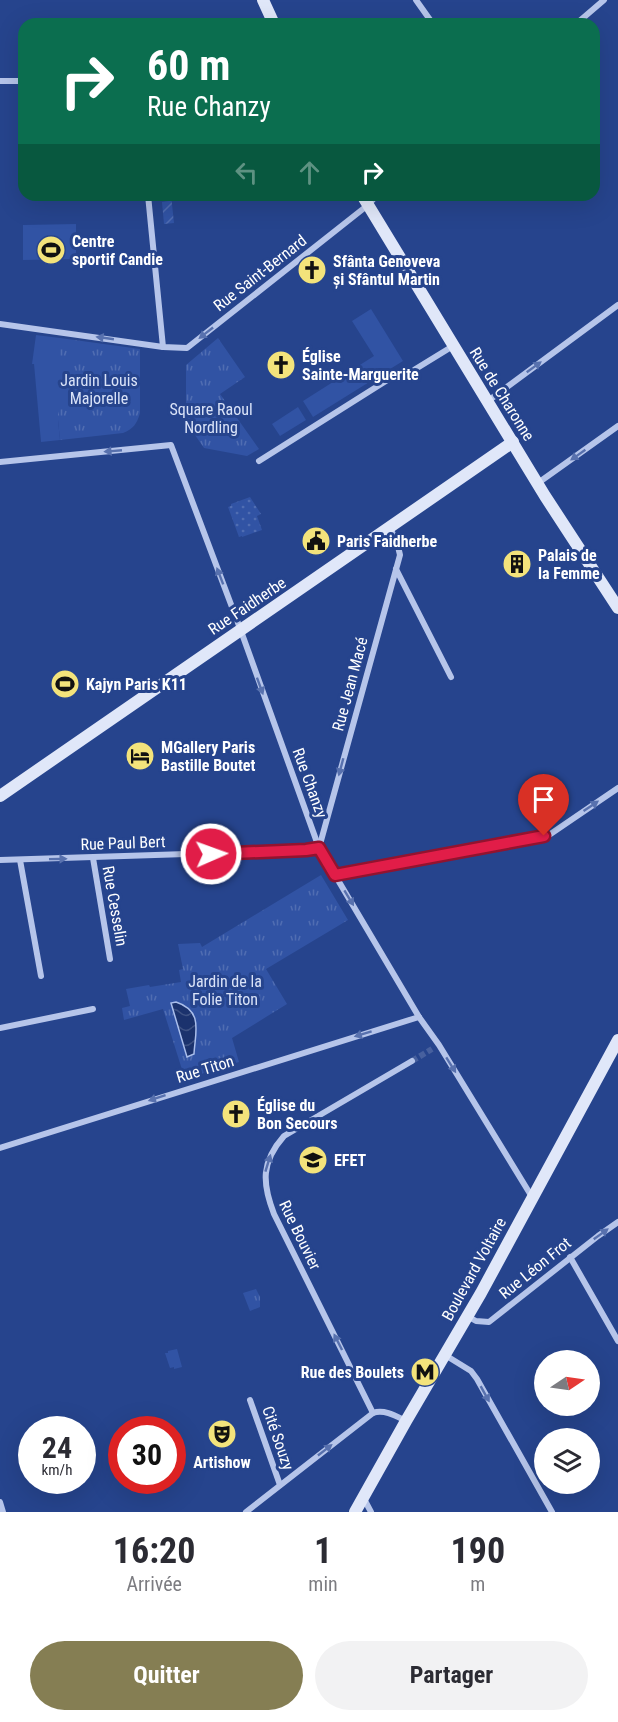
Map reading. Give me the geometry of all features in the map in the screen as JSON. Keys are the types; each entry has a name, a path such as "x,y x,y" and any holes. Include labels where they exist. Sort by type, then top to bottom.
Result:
{"street":[{"path":"263,0 271,18"},
{"path":"416,0 429,18"},
{"path":"583,18 604,0"},
{"path":"0,81 18,81"},
{"path":"149,201 163,346"},
{"name":"Rue Saint-Bernard","path":"0,324 187,348 364,201"},
{"name":"Rue de Charonne","path":"366,201 487,402 618,608"},
{"path":"487,402 618,305"},
{"path":"259,461 389,380 409,374 453,346"},
{"path":"538,483 618,426"},
{"name":"Rue Faidherbe","path":"0,796 513,442"},
{"name":"Rue Chanzy","path":"0,462 171,445 319,848 419,1017 439,1045 532,1198"},
{"name":"Rue Jean Macé","path":"319,848 400,555 390,528"},
{"path":"396,569 451,677"},
{"path":"335,875 549,835 618,788"},
{"name":"Rue Paul Bert","path":"0,861 319,848"},
{"name":"Rue Cesselin","path":"93,858 110,959"},
{"path":"20,860 41,976"},
{"path":"0,1028 93,1008"},
{"name":"Rue Titon","path":"0,1148 419,1017"},
{"name":"Boulevard Voltaire","path":"355,1512 467,1316 618,1040"},
{"path":"432,1049 439,1045"},
{"name":"Rue Bouvier","path":"373,1413 274,1214 268,1200 265,1173 274,1147 284,1136 412,1061"},
{"name":"Rue Léon Frot","path":"467,1316 476,1321 489,1322 618,1222"},
{"path":"570,1257 618,1341"},
{"path":"444,1355 471,1371 477,1379 552,1512"},
{"name":"Cité Souzy","path":"250,1400 280,1485"},
{"path":"246,1512 373,1413 378,1411 387,1413 406,1421"},
{"path":"363,1497 371,1512"},
{"path":"0,1502 3,1512"}],"green space":[{"path":"172,201 174,223 164,224 162,202"},
{"path":"76,224 76,259 23,260 23,225"},
{"path":"371,309 403,361 313,417 303,401 374,356 352,321"},
{"path":"36,335 60,338 58,420 60,440 41,442 34,364 32,364"},
{"name":"Jardin Louis Majorelle","path":"60,338 140,349 140,413 132,428 123,433 60,440 58,362 60,361"},
{"name":"Square Raoul Nordling","path":"218,338 245,377 220,394 259,449 247,456 204,448 186,422 186,365"},
{"path":"298,407 306,420 280,436 272,424"},
{"path":"250,497 261,514 257,516 262,530 239,537 228,507"},
{"name":"Jardin de la Folie Titon","path":"321,875 348,920 266,969 287,1004 232,1038 239,1062 185,1079 163,1009 124,1020 122,1008 130,1006 126,989 181,982 179,970 183,969 178,944 200,943 202,947"},
{"path":"256,1289 260,1297 260,1307 250,1311 243,1293"},
{"path":"177,1349 182,1367 170,1368 165,1353"}],"water":[{"path":"176,1002 191,1011 196,1024 194,1054 187,1057 171,1003"}],"tunnel":[{"path":"412,1061 432,1049"}],"place":[{"name":"Centre sportif Candie","path":"51,250"},
{"name":"Sfânta Genoveva și Sfântul Martin","path":"312,270"},
{"name":"Église Sainte-Marguerite","path":"281,365"},
{"name":"Paris Faidherbe","path":"316,541"},
{"name":"Palais de la Femme","path":"517,564"},
{"name":"Kajyn Paris K11","path":"65,684"},
{"name":"MGallery Paris Bastille Boutet","path":"140,756"},
{"name":"Église du Bon Secours","path":"236,1114"},
{"name":"EFET","path":"313,1160"},
{"name":"Rue des Boulets","path":"425,1372"},
{"name":"Artishow","path":"222,1434"}],"route":[{"path":"211,854 319,848 335,875 544,836"}]}
